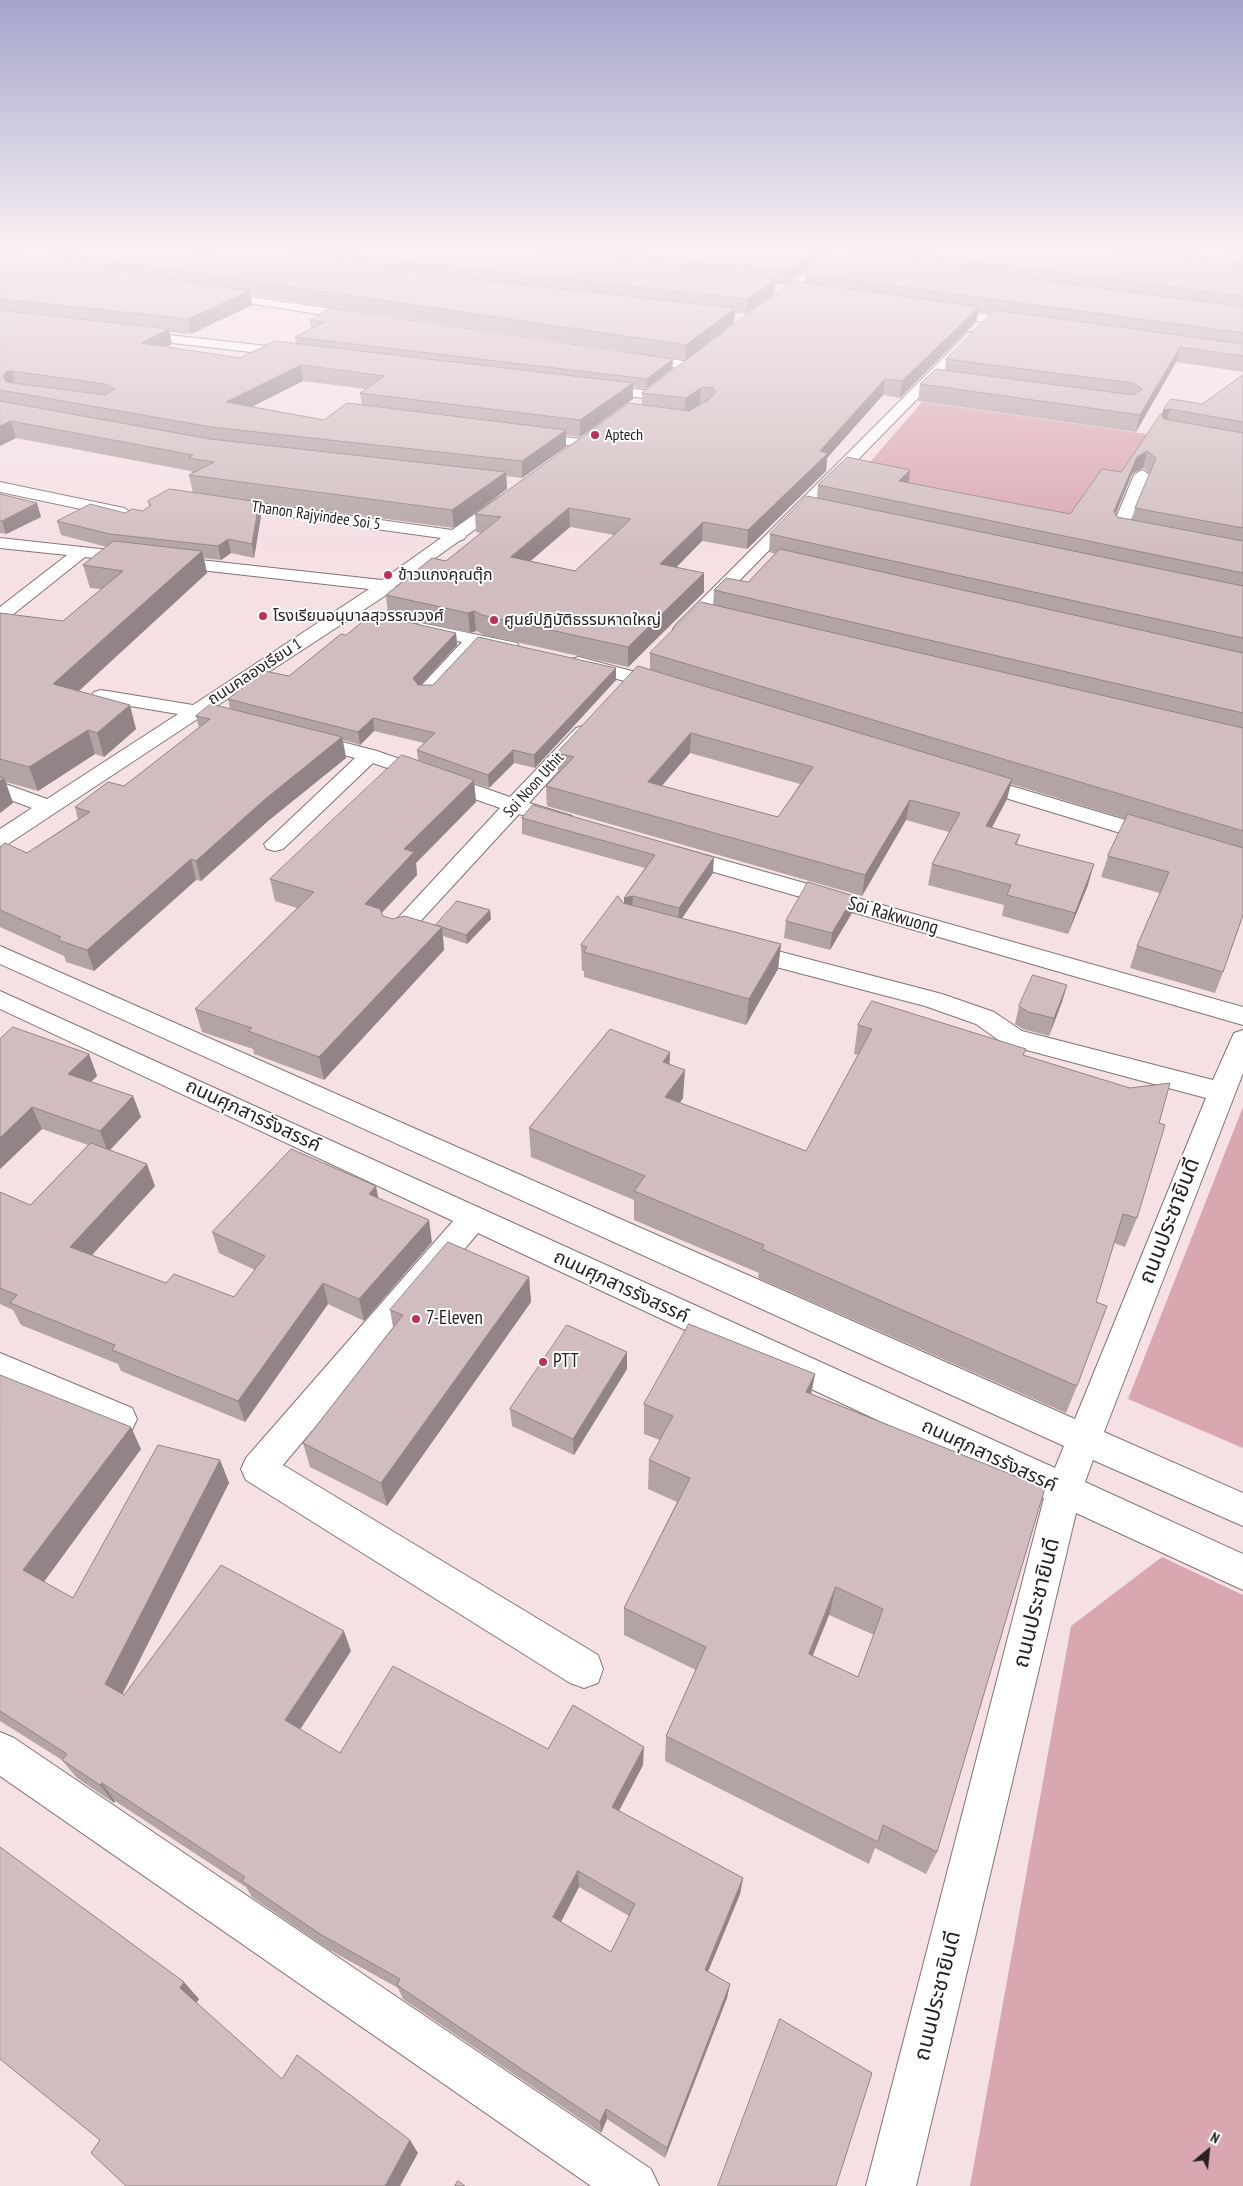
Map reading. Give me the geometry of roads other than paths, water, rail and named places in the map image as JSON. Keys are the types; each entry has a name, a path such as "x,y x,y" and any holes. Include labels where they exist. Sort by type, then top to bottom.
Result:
{"street":[{"path":"280,351 307,354"},
{"path":"669,641 956,351"},
{"path":"580,386 646,402 669,380 703,355"},
{"path":"627,356 688,366"},
{"path":"929,378 948,381"},
{"path":"560,459 596,433"},
{"path":"513,434 582,443"},
{"path":"1142,475 1119,530 1157,537"},
{"path":"0,487 135,516"},
{"name":"ถนนคลองเรียน 1","path":"0,839 348,613 458,536 517,491"},
{"name":"Thanon Rajyindee Soi 5","path":"204,501 458,536"},
{"path":"803,507 822,511"},
{"path":"0,543 388,586"},
{"path":"0,616 82,552"},
{"path":"753,556 772,560"},
{"path":"348,613 375,618"},
{"path":"698,613 717,618"},
{"path":"402,624 531,652"},
{"path":"426,692 476,639"},
{"path":"559,659 634,676 681,691"},
{"path":"101,696 195,711 259,727"},
{"name":"Soi Noon Uthit","path":"397,932 594,720"},
{"path":"287,734 370,755 515,806 581,826"},
{"path":"275,844 370,755"},
{"path":"957,776 1176,843"},
{"path":"0,788 50,808"},
{"name":"Soi Rakwuong","path":"656,848 1243,1016"},
{"path":"717,943 933,1000 985,1018 1013,1038 1221,1092"},
{"path":"0,954 1243,1510"},
{"name":"ถนนศุภสารรังสรรค์","path":"0,999 1243,1572"},
{"name":"ถนนประชายินดี","path":"891,2186 1064,1490 1243,1039"},
{"path":"472,1218 258,1469 584,1669"},
{"path":"0,1367 120,1419"},
{"path":"0,1752 634,2186"}],"place":[{"name":"Aptech","path":"595,435"},
{"name":"ข้าวแกงคุณตุ๊ก","path":"388,575"},
{"name":"โรงเรียนอนุบาลสุวรรณวงศ์","path":"263,616"},
{"name":"ศูนย์ปฏิบัติธรรมหาดใหญ่","path":"494,620"},
{"name":"7-Eleven","path":"416,1319"},
{"name":"PTT","path":"543,1362"}]}
